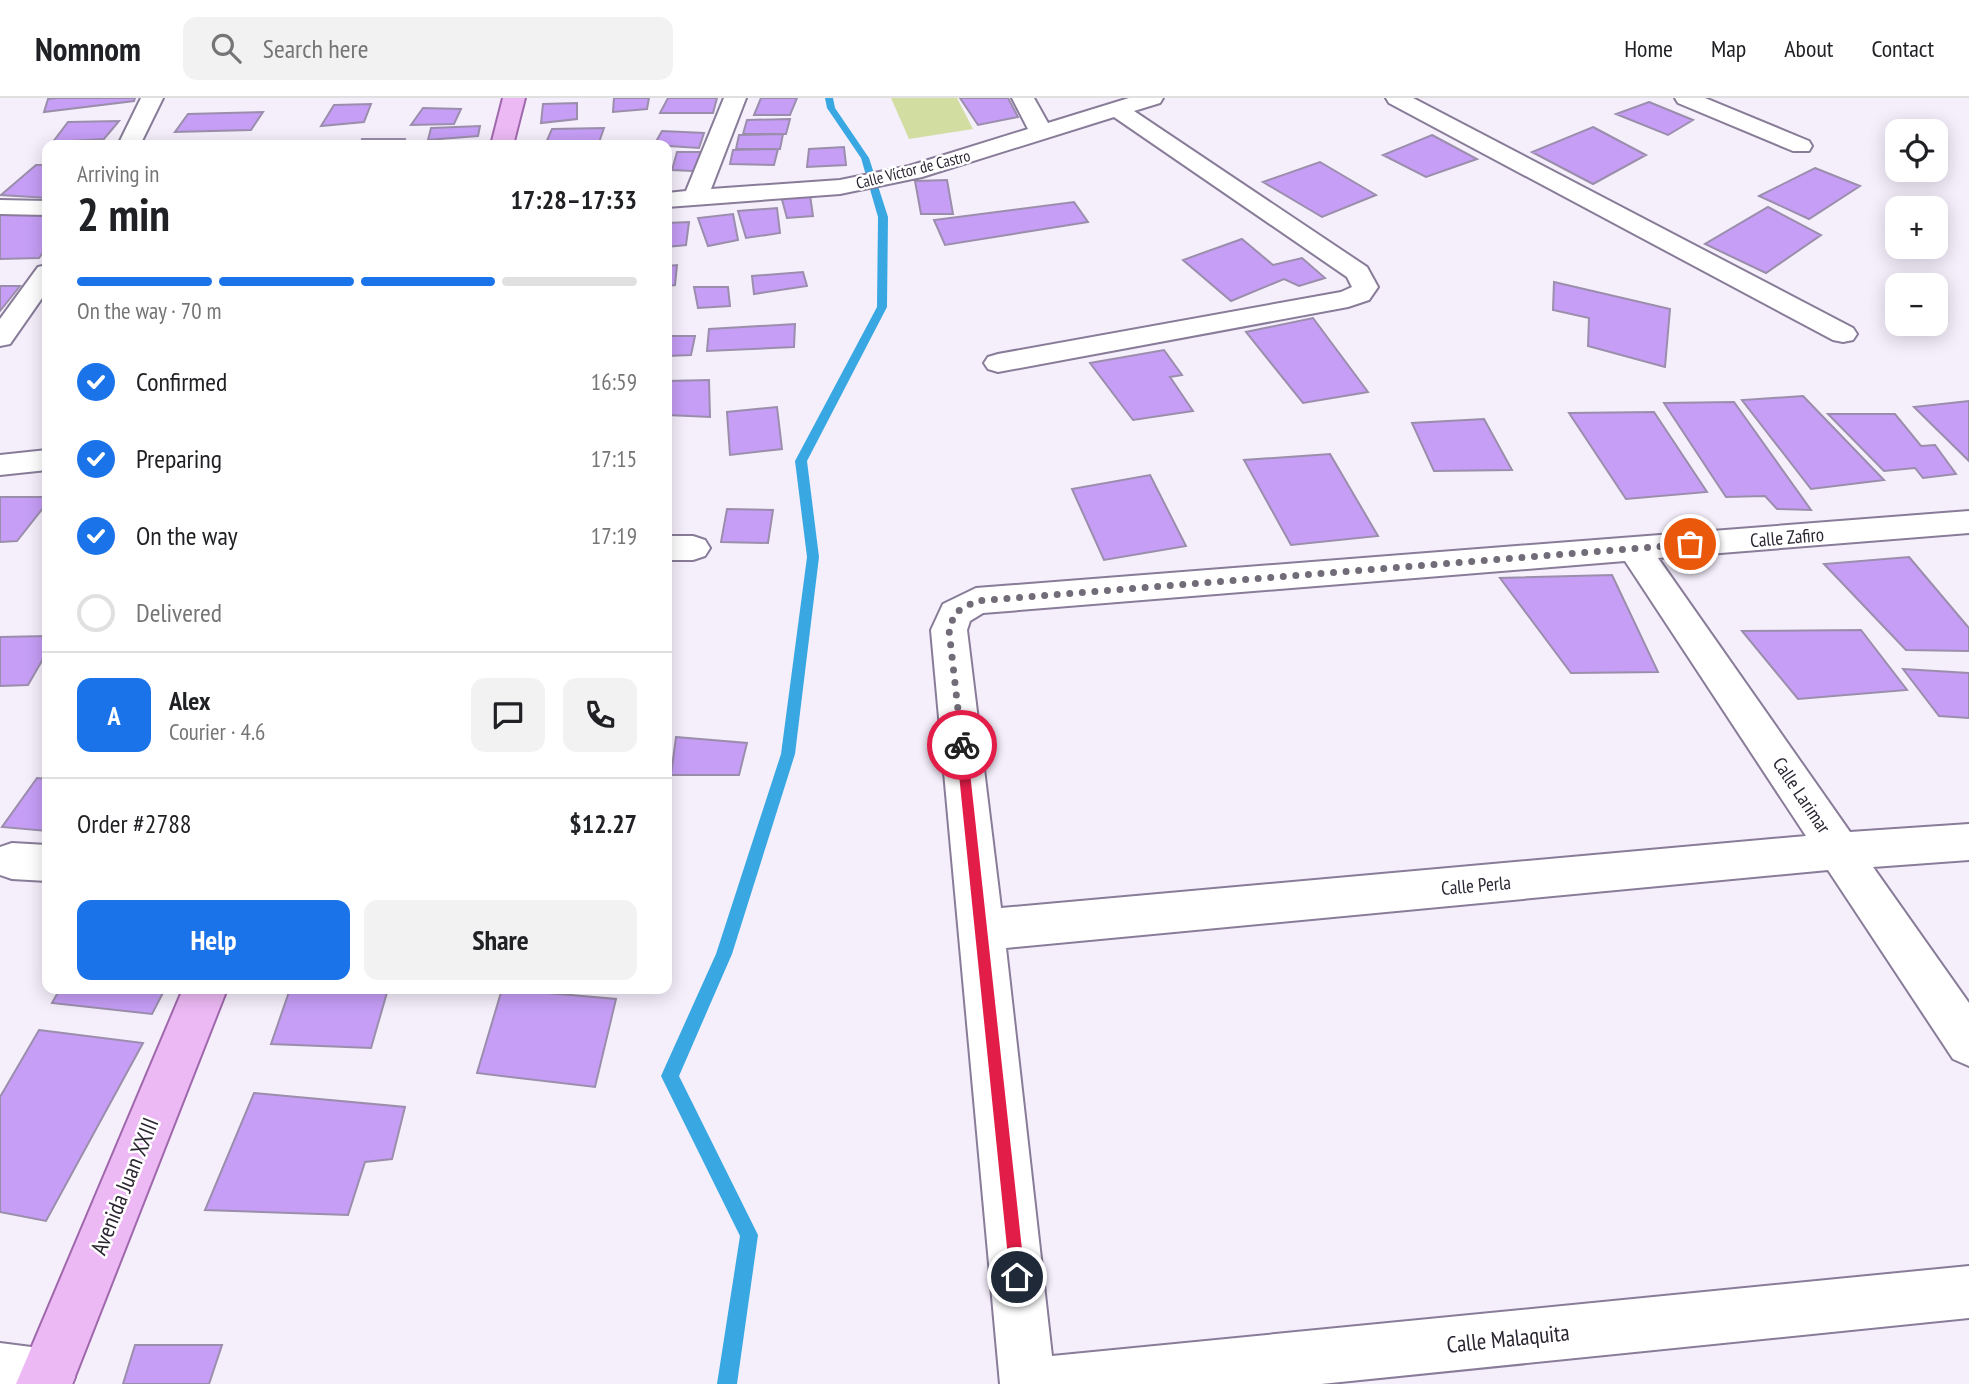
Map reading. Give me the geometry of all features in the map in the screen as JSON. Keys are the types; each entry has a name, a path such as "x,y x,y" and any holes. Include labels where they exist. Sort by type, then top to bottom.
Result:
{"main road":[{"path":"503,140 514,98"},
{"name":"Avenida Juan XXIII","path":"30,1377 203,994"}],"street":[{"path":"131,140 152,98"},
{"path":"696,197 735,98"},
{"path":"1023,98 1041,132"},
{"name":"Calle Víctor de Castro","path":"672,199 839,187 914,172 1152,98"},
{"path":"1397,98 1843,334"},
{"path":"1686,98 1801,146"},
{"path":"998,363 1348,299 1360,294 1365,287 1364,280 1358,273 1116,109"},
{"path":"0,207 42,208"},
{"path":"0,338 42,280"},
{"path":"0,466 42,461"},
{"name":"Calle Zafiro","path":"982,930 949,630 955,613 976,601 1969,522"},
{"name":"Calle Larimar","path":"1634,549 1969,1043"},
{"name":"Calle Perla","path":"982,930 1840,851 1969,842"},
{"path":"982,930 1028,1384"},
{"name":"Calle Malaquita","path":"1047,1384 1969,1292"}],"green space":[{"path":"891,98 957,98 973,129 909,139"}],"building":[{"path":"135,98 134,101 44,112 48,99"},
{"path":"614,98 649,98 647,109 613,112"},
{"path":"668,98 717,98 713,113 660,113"},
{"path":"761,98 797,98 790,115 754,115"},
{"path":"960,98 1008,98 1018,117 978,125"},
{"path":"1649,102 1693,120 1668,135 1616,114"},
{"path":"577,103 577,119 541,123 543,104"},
{"path":"371,104 364,122 321,126 334,105"},
{"path":"423,108 461,109 454,124 411,125"},
{"path":"263,112 251,130 175,132 188,114"},
{"path":"790,119 786,134 743,134 747,120"},
{"path":"119,121 104,139 54,140 68,122"},
{"path":"480,126 478,136 428,140 431,128"},
{"path":"1593,127 1646,155 1593,184 1532,152"},
{"path":"604,128 600,140 547,140 552,129"},
{"path":"662,131 704,133 699,148 672,146 672,140 657,140"},
{"path":"783,134 780,149 736,149 739,135"},
{"path":"1432,135 1477,159 1426,177 1383,155"},
{"path":"362,139 405,139 405,140"},
{"path":"844,147 846,165 807,167 809,149"},
{"path":"778,149 774,165 730,164 733,150"},
{"path":"677,152 704,152 699,167 693,171 672,170"},
{"path":"1320,162 1376,195 1322,217 1263,182"},
{"path":"36,165 42,165 42,198 1,195"},
{"path":"1815,168 1860,186 1809,219 1759,196"},
{"path":"947,180 953,214 921,214 915,181"},
{"path":"810,195 813,216 787,218 781,196"},
{"path":"1074,202 1088,222 945,245 934,220"},
{"path":"1768,207 1821,235 1766,273 1705,244"},
{"path":"777,208 780,233 746,238 738,211"},
{"path":"0,213 42,215 42,254 39,258 0,259"},
{"path":"733,214 738,240 708,246 698,218"},
{"path":"689,222 686,245 672,246 672,223"},
{"path":"1242,239 1273,265 1302,258 1325,278 1299,286 1284,279 1231,301 1183,260"},
{"path":"677,265 675,285 672,285 672,266"},
{"path":"803,272 807,286 754,294 752,276"},
{"path":"1554,282 1670,309 1665,367 1588,346 1589,318 1553,310"},
{"path":"0,286 20,286 0,311"},
{"path":"694,287 728,287 730,306 698,308"},
{"path":"1313,318 1368,392 1303,403 1246,332"},
{"path":"795,324 794,347 707,351 709,329"},
{"path":"672,336 695,336 691,355 672,356"},
{"path":"1164,350 1182,375 1170,377 1193,411 1133,420 1090,363"},
{"path":"709,380 710,417 672,415 672,381"},
{"path":"1803,396 1884,480 1811,489 1742,400"},
{"path":"1969,401 1969,461 1914,407"},
{"path":"1734,402 1811,510 1777,509 1765,496 1726,497 1664,403"},
{"path":"777,407 782,449 730,455 727,412"},
{"path":"1654,412 1707,492 1626,499 1569,413"},
{"path":"1828,414 1895,414 1921,446 1935,445 1956,474 1923,478 1915,468 1884,471"},
{"path":"1484,419 1512,470 1434,471 1412,423"},
{"path":"1330,454 1378,536 1291,545 1244,460"},
{"path":"1150,475 1186,546 1104,560 1072,489"},
{"path":"0,497 42,497 42,509 17,541 0,542"},
{"path":"727,509 773,510 768,543 721,542"},
{"path":"1909,557 1969,628 1969,651 1906,650 1824,564"},
{"path":"1612,575 1658,672 1571,673 1500,578"},
{"path":"1861,630 1907,690 1798,699 1742,631"},
{"path":"42,636 42,661 28,685 0,686 0,637"},
{"path":"1903,669 1969,673 1969,718 1939,716"},
{"path":"676,737 747,743 739,775 672,775"},
{"path":"37,778 42,778 42,831 2,827"},
{"path":"57,994 162,994 152,1014 52,1003"},
{"path":"288,994 387,994 371,1048 271,1044"},
{"path":"501,994 559,994 616,999 595,1087 477,1073"},
{"path":"39,1030 143,1043 46,1221 0,1212 0,1097"},
{"path":"254,1093 405,1107 392,1159 365,1162 348,1215 205,1210"},
{"path":"135,1345 222,1345 209,1384 123,1384"}],"waterway":[{"path":"727,1384 749,1235 670,1076 724,954 788,754 813,557 801,461 882,307 883,217 865,158 831,108 829,98"}],"way so far":[{"path":"962,745 949,630 955,613 976,601 1690,544"}],"route":[{"path":"962,745 1017,1277"}]}
